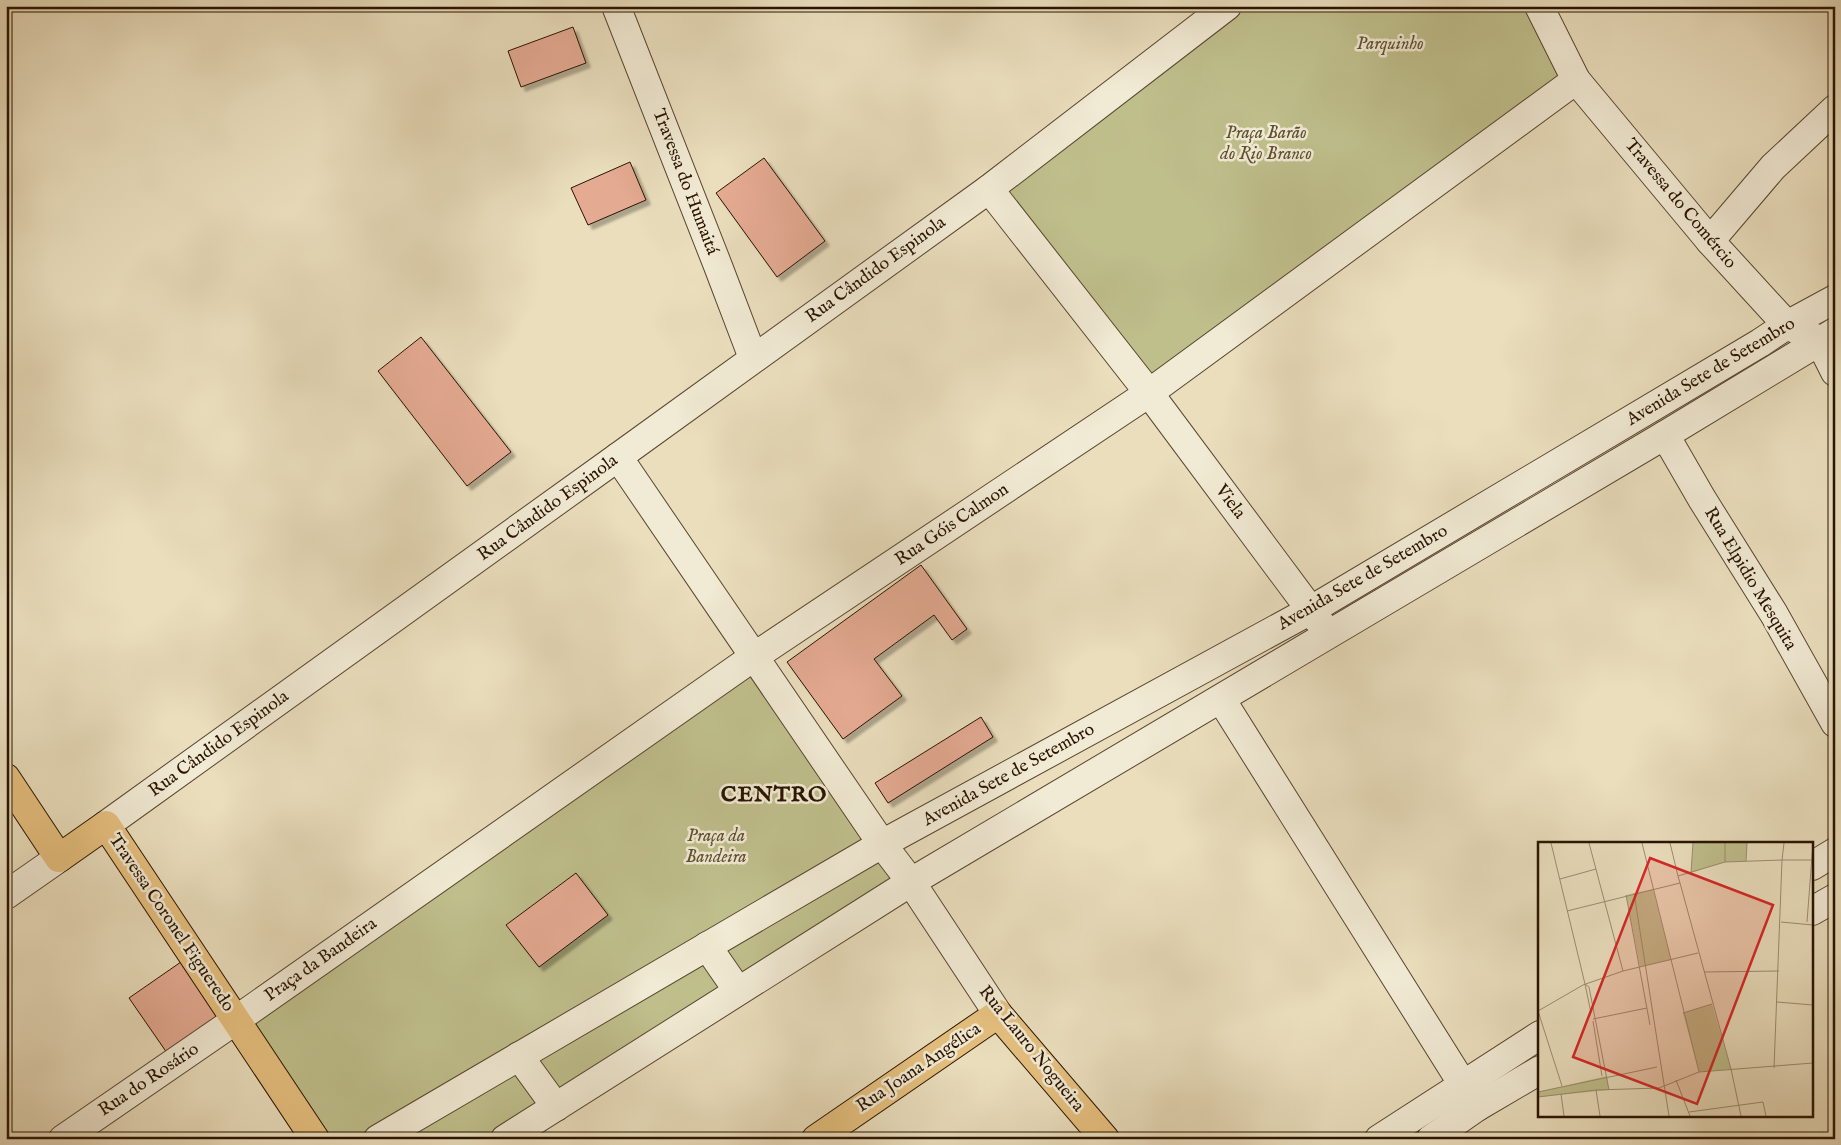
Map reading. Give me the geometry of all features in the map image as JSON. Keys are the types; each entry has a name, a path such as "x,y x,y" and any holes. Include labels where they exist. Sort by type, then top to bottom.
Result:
{"main road":[{"path":"6,778 59,858 106,825"},
{"name":"Travessa Coronel Figueredo","path":"106,825 236,1020"},
{"name":"Rua Joana Angélica","path":"816,1139 998,1014"},
{"name":"Rua Lauro Nogueira","path":"998,1014 1105,1139"},
{"path":"236,1020 315,1139"}],"street":[{"name":"Travessa do Humaitá","path":"616,6 753,358"},
{"path":"1227,6 989,189 1149,393 1576,80 1539,6"},
{"name":"Travessa do Comércio","path":"1576,80 1710,241 1787,325"},
{"path":"1710,241 1735,214 1773,167 1835,109"},
{"name":"Rua Cândido Espinola","path":"106,825 989,189"},
{"name":"Avenida Sete de Setembro","path":"882,844 1311,610 1760,343 1787,325 1835,299"},
{"path":"1787,325 1827,336 1835,372"},
{"name":"Avenida Sete de Setembro","path":"911,882 1221,699 1827,336"},
{"name":"Viela","path":"1149,393 1328,634"},
{"name":"Rua Góis Calmon","path":"755,656 1149,393"},
{"name":"Rua Elpidio Mesquita","path":"1665,434 1702,499 1774,614 1835,723"},
{"path":"505,1139 911,882 882,844 618,457"},
{"name":"Praça da Bandeira","path":"236,1020 755,656"},
{"path":"1221,699 1477,1107"},
{"path":"378,1139 882,844"},
{"path":"1814,865 1835,852"},
{"path":"6,895 59,858"},
{"name":"Rua Lauro Nogueira","path":"911,882 998,1014"},
{"path":"1814,910 1835,898"},
{"path":"707,946 738,991"},
{"name":"Rua do Rosário","path":"63,1139 236,1020"},
{"path":"1379,1139 1538,1035"},
{"path":"519,1056 556,1106"},
{"path":"1431,1139 1477,1107 1538,1071"}],"green space":[{"name":"Praça Barão do Rio Branco","path":"1227,6 1539,6 1576,80 1149,393 989,189"},
{"name":"Praça da Bandeira","path":"755,656 911,882 505,1139 315,1139 236,1020"}],"building":[{"path":"573,27 586,63 521,87 508,51"},
{"path":"764,158 825,241 777,277 716,193"},
{"path":"630,162 646,200 588,225 571,188"},
{"path":"421,337 511,452 467,486 378,371"},
{"path":"921,565 967,629 952,640 934,615 874,659 902,696 843,739 787,662"},
{"path":"981,717 993,737 888,803 875,783"},
{"path":"576,873 608,915 539,967 506,925"},
{"path":"191,955 236,1020 174,1063 129,998"}],"district":[{"name":"CENTRO","path":"774,795"}],"park label":[{"name":"Parquinho","path":"1390,44"}]}
